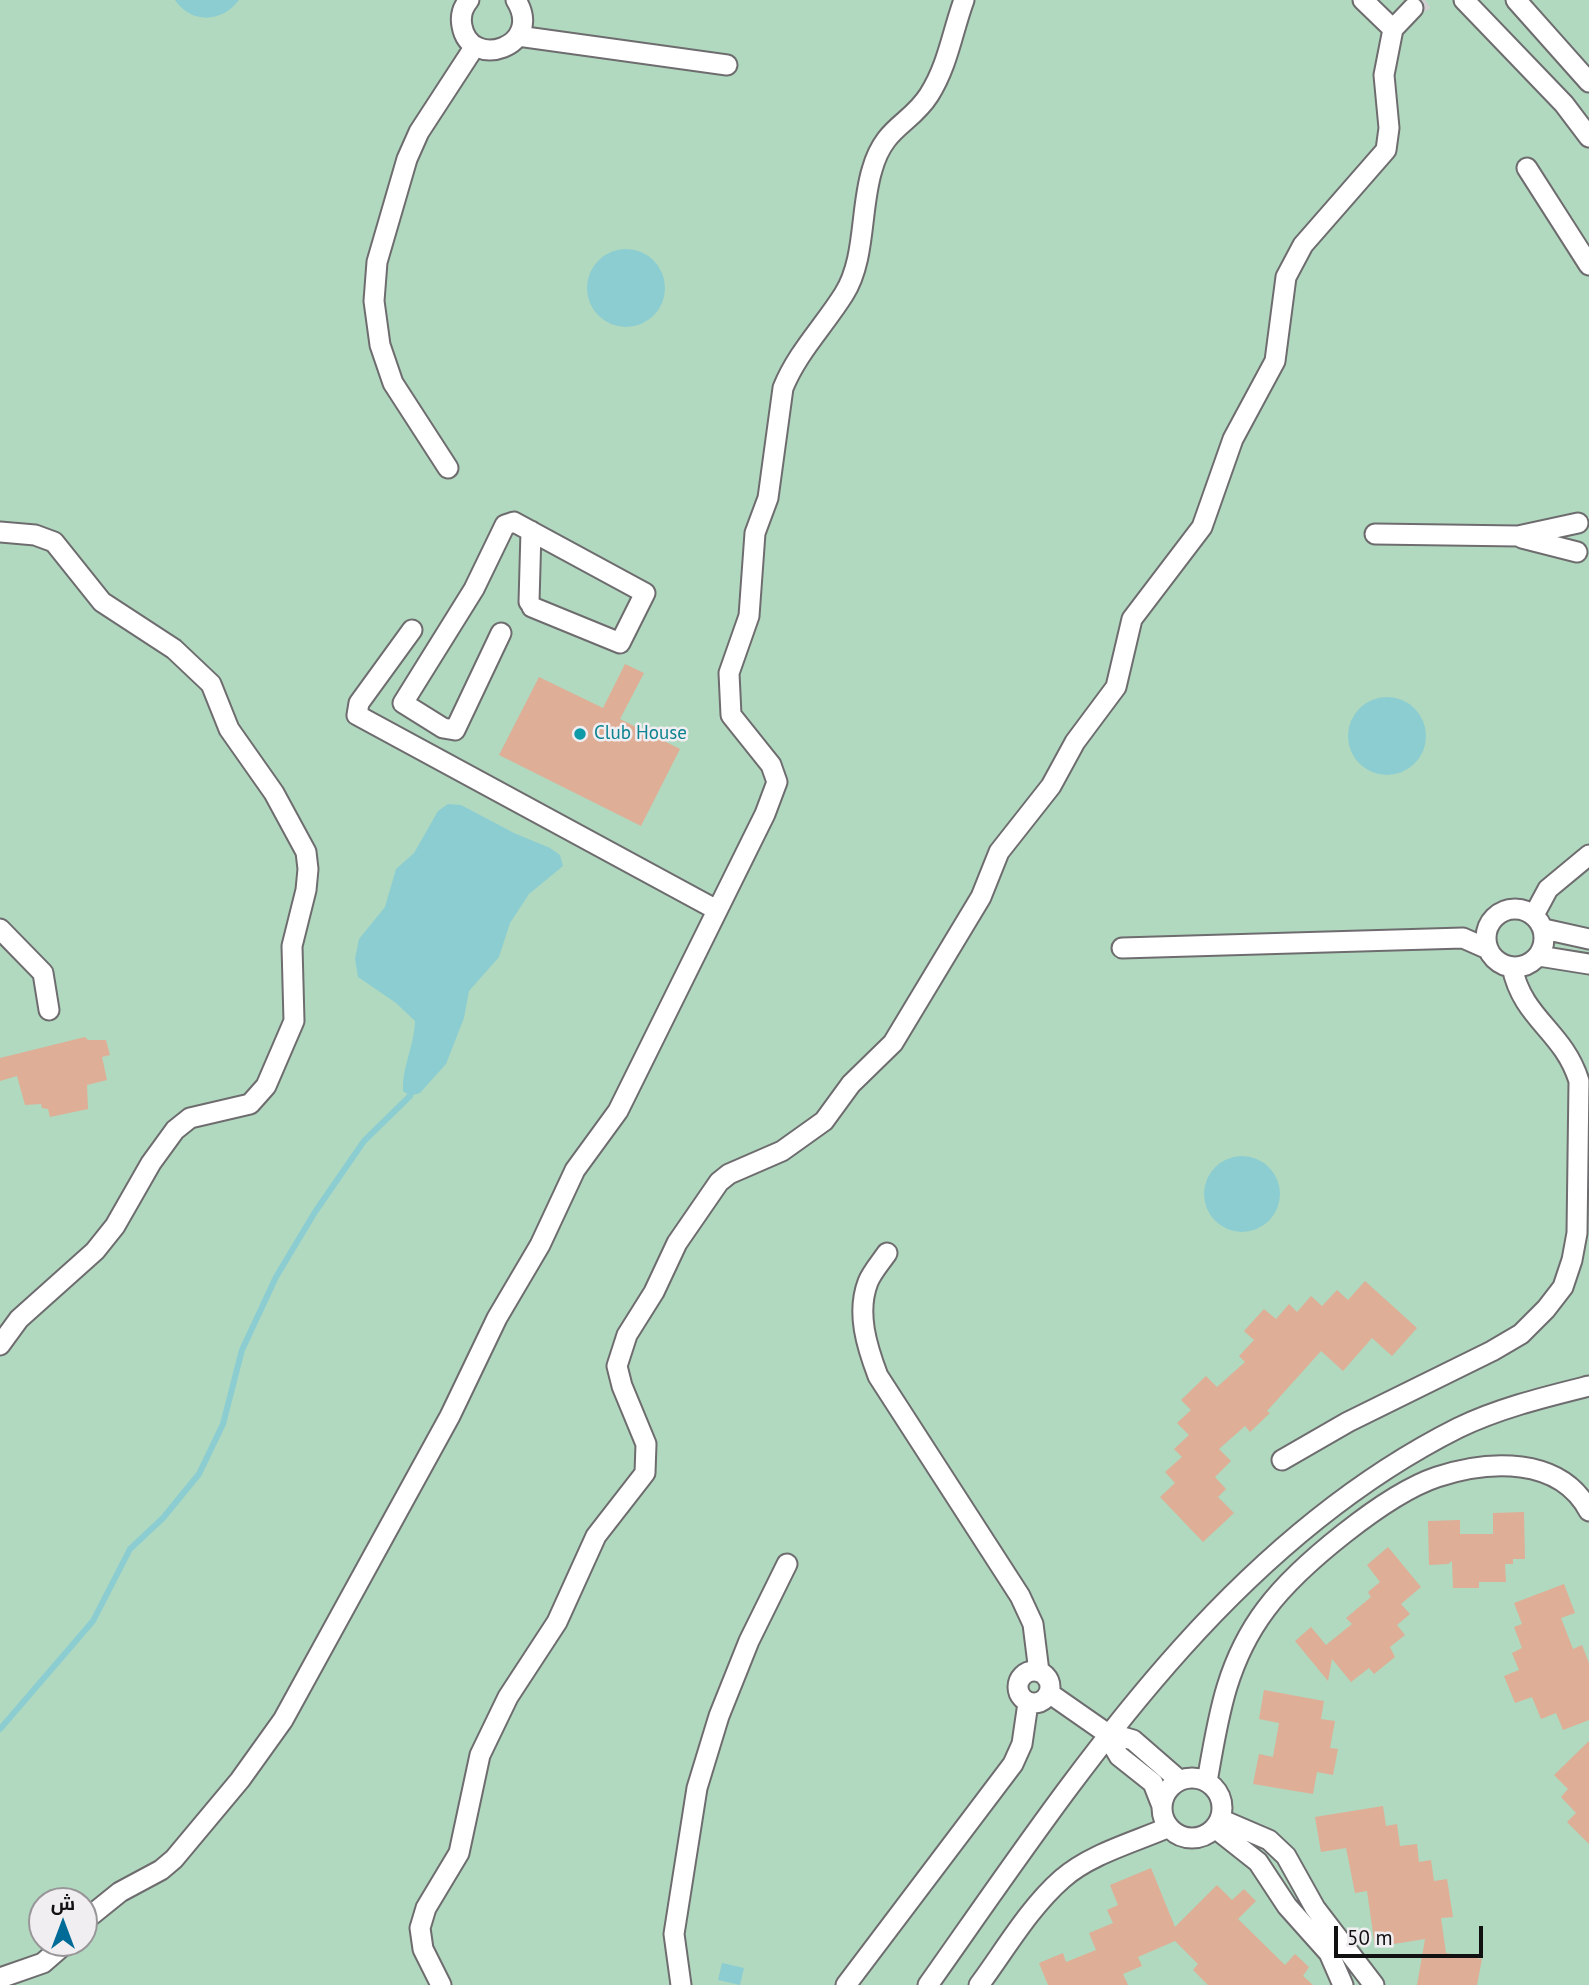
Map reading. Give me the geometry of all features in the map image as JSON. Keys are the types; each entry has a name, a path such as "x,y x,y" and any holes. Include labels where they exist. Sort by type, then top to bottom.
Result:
{"street":[{"path":"453,0 463,32 475,46 494,51 512,43 518,36 523,17 516,0"},
{"path":"461,22 468,0"},
{"path":"98,1910 120,1892 161,1870 174,1859 240,1780 283,1720 450,1416 497,1318 540,1245 575,1170 618,1111 715,909 765,814 777,782 771,765 731,715 729,673 749,616 755,533 768,498 783,388 789,372 845,293 853,274 872,169 888,133 928,98 945,67 964,0"},
{"path":"1363,0 1393,29"},
{"path":"1464,0 1564,104 1589,137"},
{"path":"1516,0 1589,82"},
{"path":"441,1985 423,1949 420,1928 426,1908 459,1853 480,1755 508,1697 557,1622 596,1536 645,1473 646,1444 622,1386 617,1366 627,1335 654,1292 677,1243 719,1182 729,1174 782,1151 824,1121 863,1071 893,1043 981,897 999,852 1051,786 1075,742 1116,687 1132,619 1202,527 1233,439 1275,361 1286,277 1303,245 1386,150 1389,128 1384,75 1393,29 1413,8"},
{"path":"518,36 727,65"},
{"path":"448,468 393,383 380,345 374,301 377,262 407,159 419,132 475,46"},
{"path":"1527,168 1589,265"},
{"path":"1518,537 1585,518"},
{"path":"1585,518 1572,537 1585,558"},
{"path":"501,633 459,728 443,728 402,703 474,589 505,525 514,522 531,531 645,593 620,643 530,604 531,531"},
{"path":"0,532 34,535 54,542 102,602 174,649 211,684 229,729 274,793 306,852 308,869 306,890 292,946 294,1021 266,1086 250,1104 190,1118 175,1130 151,1163 115,1226 95,1251 19,1319 0,1345"},
{"path":"1375,534 1518,537 1585,558"},
{"path":"412,630 359,703 357,715 715,909"},
{"path":"1122,948 1463,938 1488,949 1497,961 1512,967 1526,965 1539,956 1545,938 1539,922 1548,889 1589,855"},
{"path":"1463,938 1509,909 1589,939"},
{"path":"1488,949 1486,932 1489,924"},
{"path":"0,929 43,973 49,1010"},
{"path":"1539,956 1589,964"},
{"path":"1282,1460 1348,1422 1521,1334 1563,1287 1577,1233 1579,1081 1573,1060 1555,1035 1527,1009 1516,986 1512,967"},
{"path":"887,1254 868,1282 862,1314 867,1347 878,1376 1020,1596 1033,1624 1039,1671 1049,1682 1049,1693 1038,1703 1028,1703 1018,1692 1018,1682 1024,1674 1039,1671"},
{"path":"928,1985 1108,1735 1187,1641 1234,1592 1336,1504 1405,1457 1461,1427 1514,1406 1589,1386"},
{"path":"1208,1782 1229,1673 1245,1642 1266,1609 1298,1572 1354,1528 1392,1501 1436,1477 1487,1466 1521,1466 1546,1472 1567,1485 1589,1511"},
{"path":"681,1985 674,1934 697,1788 719,1716 744,1653 787,1563"},
{"path":"1049,1693 1108,1735 1133,1740 1179,1780"},
{"path":"846,1985 1013,1764 1025,1732 1028,1703"},
{"path":"1108,1735 1119,1756 1153,1783 1161,1806 1169,1827 1186,1838 1207,1834 1217,1823 1219,1795 1208,1782 1189,1778 1179,1780 1167,1791 1161,1806"},
{"path":"1217,1823 1258,1862 1287,1906 1329,1953 1343,1985"},
{"path":"1217,1823 1246,1827 1269,1840 1286,1856 1315,1908 1374,1985"},
{"path":"979,1985 1043,1899 1063,1877 1095,1859 1169,1827"},
{"path":"0,1978 43,1963 50,1957"}],"green space":[{"path":"0,0 1589,0 1589,1985 0,1985"}],"water":[{"path":"175,0 239,0 224,13 207,18 189,13"},
{"path":"626,249 641,252 658,266 665,288 662,303 648,320 626,327 611,324 594,310 587,288 590,273 604,256"},
{"path":"1387,697 1402,700 1414,709 1423,721 1426,736 1423,751 1414,763 1402,772 1387,775 1372,772 1360,763 1351,751 1348,736 1351,721 1360,709 1372,700"},
{"path":"448,804 461,805 514,833 550,848 560,855 563,866 529,894 510,923 499,957 469,991 464,1018 446,1064 420,1093 410,1096 403,1091 403,1082 415,1021 396,1003 358,977 355,959 359,939 385,907 396,869 414,853 438,811"},
{"path":"1242,1156 1257,1159 1269,1167 1277,1179 1280,1194 1277,1209 1269,1221 1257,1229 1242,1232 1227,1229 1215,1221 1207,1209 1204,1194 1207,1179 1215,1167 1227,1159"},
{"path":"722,1963 744,1968 740,1985 718,1980"}],"building":[{"name":"Club House","path":"625,664 644,673 620,719 680,749 641,826 499,755 539,677 603,708"},
{"path":"85,1037 88,1040 106,1040 110,1055 102,1057 107,1080 87,1085 88,1109 50,1117 48,1109 42,1108 41,1104 25,1105 17,1076 0,1081 0,1058"},
{"path":"1365,1281 1417,1328 1392,1356 1372,1338 1343,1371 1321,1351 1267,1411 1270,1413 1250,1432 1245,1426 1219,1449 1231,1461 1215,1477 1226,1489 1218,1497 1234,1513 1203,1542 1160,1497 1175,1483 1165,1472 1182,1457 1174,1449 1189,1435 1177,1423 1191,1410 1181,1400 1206,1376 1217,1387 1245,1362 1239,1356 1254,1340 1244,1331 1264,1309 1276,1319 1289,1304 1297,1312 1311,1296 1322,1306 1337,1290 1348,1300"},
{"path":"1524,1512 1525,1559 1513,1559 1513,1564 1505,1564 1506,1582 1479,1582 1479,1588 1453,1588 1452,1561 1448,1564 1429,1565 1428,1521 1460,1520 1460,1534 1493,1534 1493,1513"},
{"path":"1388,1547 1421,1587 1401,1604 1410,1614 1397,1625 1405,1635 1390,1647 1395,1657 1374,1674 1369,1668 1351,1682 1332,1659 1328,1681 1295,1641 1311,1627 1326,1645 1352,1624 1346,1618 1371,1597 1368,1592 1380,1582 1367,1565"},
{"path":"1564,1584 1575,1613 1561,1618 1573,1649 1582,1645 1589,1663 1589,1720 1563,1730 1556,1713 1541,1719 1532,1697 1515,1703 1504,1676 1519,1670 1512,1653 1522,1648 1514,1627 1522,1624 1514,1603"},
{"path":"1264,1690 1324,1701 1321,1719 1335,1721 1330,1748 1338,1749 1333,1775 1317,1772 1313,1794 1253,1784 1259,1754 1273,1757 1279,1723 1259,1719"},
{"path":"1589,1741 1589,1844 1567,1822 1576,1813 1561,1797 1568,1789 1554,1775"},
{"path":"1383,1806 1386,1826 1397,1824 1400,1846 1417,1844 1419,1862 1431,1860 1434,1881 1447,1879 1453,1917 1441,1918 1446,1953 1482,1959 1477,1985 1417,1985 1425,1939 1375,1947 1367,1891 1355,1893 1346,1848 1321,1852 1315,1817"},
{"path":"1151,1868 1175,1927 1217,1885 1232,1900 1244,1889 1256,1901 1238,1919 1285,1965 1295,1954 1309,1967 1303,1976 1313,1985 1208,1985 1193,1970 1198,1964 1175,1941 1138,1957 1142,1966 1123,1974 1128,1985 1048,1985 1039,1963 1063,1953 1066,1962 1096,1950 1089,1933 1113,1923 1107,1910 1118,1905 1110,1885"}],"waterway":[{"path":"0,1729 93,1621 130,1549 163,1518 199,1474 223,1424 242,1350 276,1277 315,1212 364,1141 410,1096"}],"tunnel":[{"path":"1413,8 1425,0"}],"place":[{"name":"Club House","path":"580,734"}]}
